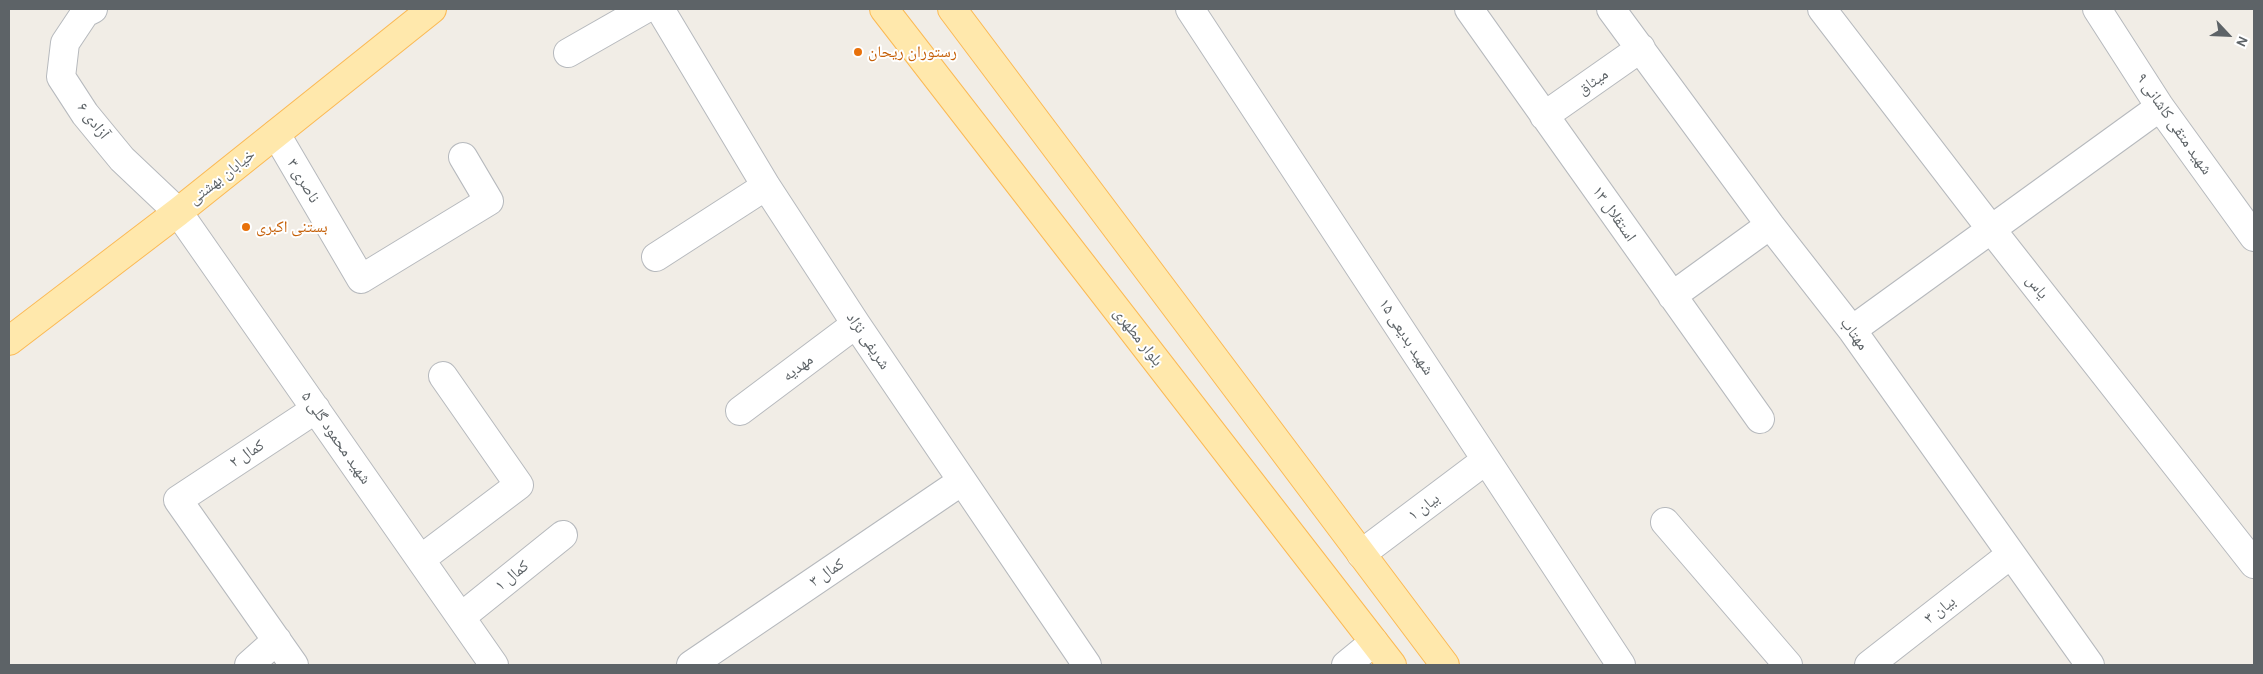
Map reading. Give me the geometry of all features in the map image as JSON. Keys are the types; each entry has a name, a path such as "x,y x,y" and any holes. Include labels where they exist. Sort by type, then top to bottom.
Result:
{"main road":[{"name":"خیابان بهشتی","path":"9,341 178,212 432,9"},
{"name":"بلوار مطهری","path":"884,9 1392,665"},
{"path":"952,9 1445,665"}],"street":[{"path":"568,53 645,9"},
{"name":"شریفی نژاد","path":"660,9 766,186 856,324 1087,665"},
{"name":"شهید بدیعی ۱۵","path":"1190,9 1621,665"},
{"name":"استقلال ۱۳","path":"1469,9 1760,419"},
{"name":"مهتاب","path":"1611,9 1770,225 1852,330 2010,555 2090,665"},
{"name":"یاس","path":"1822,9 1991,229 2254,564"},
{"name":"شهید متقی کاشانی ۹","path":"2097,9 2160,106 2254,237"},
{"name":"آزادی ۶","path":"89,11 65,42 61,77 85,114 122,159 178,212"},
{"name":"میثاق","path":"1544,116 1641,48"},
{"path":"1852,330 2160,106"},
{"name":"ناصری ۳","path":"276,134 361,279 489,201 463,157"},
{"path":"656,257 766,186"},
{"name":"شهید محمود گلی ۵","path":"178,212 494,665"},
{"path":"1672,296 1770,225"},
{"name":"مهدیه","path":"740,411 856,324"},
{"path":"420,559 519,485 443,376"},
{"name":"کمال ۲","path":"277,640 178,500 316,409"},
{"name":"بیان ۱","path":"1361,554 1486,460"},
{"name":"کمال ۳","path":"691,665 962,482"},
{"path":"1665,522 1788,665"},
{"name":"کمال ۱","path":"461,618 563,535"},
{"name":"بیان ۳","path":"1869,665 2010,555"},
{"path":"249,665 277,640 294,665"},
{"path":"1346,665 1374,642"}],"place":[{"name":"رستوران ریحان","path":"858,52"},
{"name":"بستنی اکبری","path":"246,227"}]}
